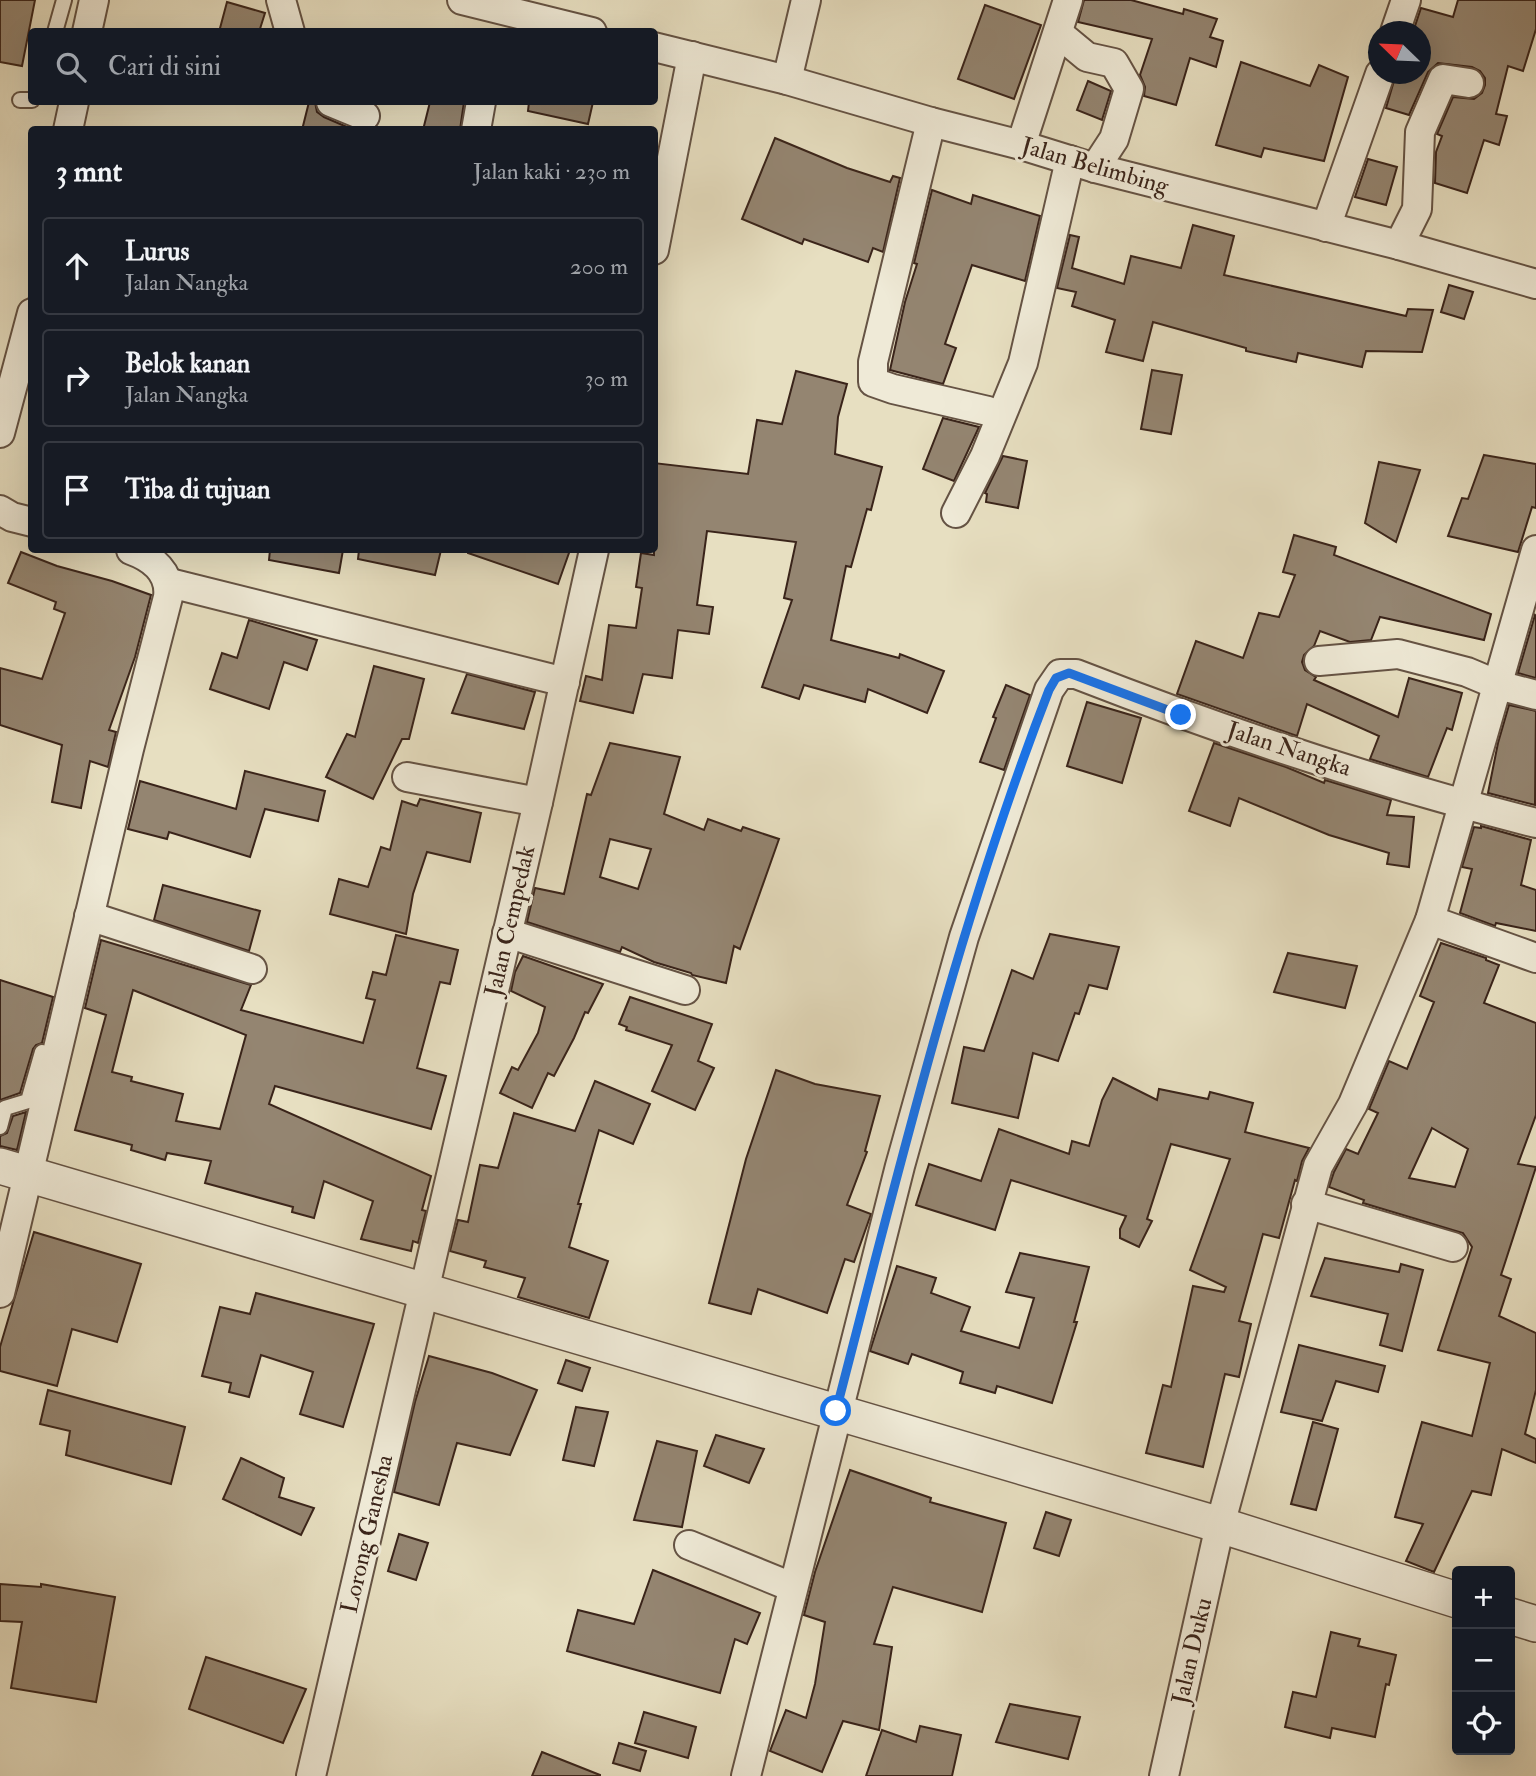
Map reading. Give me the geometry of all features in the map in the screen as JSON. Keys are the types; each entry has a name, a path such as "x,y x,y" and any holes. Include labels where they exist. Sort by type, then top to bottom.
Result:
{"street":[{"path":"88,28 94,0"},
{"path":"282,0 289,28"},
{"path":"461,0 496,20 560,28"},
{"path":"787,80 806,0"},
{"path":"1021,145 1068,0"},
{"path":"956,513 985,456 1023,363 1083,164 1114,139 1129,89 1114,62 1087,57 1058,33"},
{"name":"Jalan Belimbing","path":"658,48 787,80 1083,164 1399,245 1536,284"},
{"path":"658,230 692,56"},
{"path":"1399,245 1417,209 1420,132 1443,79 1469,83"},
{"path":"1326,227 1377,84"},
{"path":"69,126 73,105"},
{"path":"338,105 365,116"},
{"path":"477,126 480,105"},
{"path":"931,122 873,362 873,382 988,411"},
{"path":"0,433 28,328"},
{"path":"0,510 12,517 28,521"},
{"path":"0,1293 13,1170 89,916 168,597 170,583 163,572 141,553"},
{"name":"Jalan Cempedak","path":"423,1292 593,553"},
{"name":"Jalan Duku","path":"1164,1776 1220,1525 1306,1204 1318,1166 1358,1092 1430,920 1535,559"},
{"path":"170,583 565,682"},
{"path":"1320,661 1398,654 1467,672 1498,685 1536,695"},
{"name":"Jalan Nangka","path":"836,1411 964,937 1031,739 1056,678 1069,673 1076,674 1181,715 1464,805 1536,823"},
{"path":"407,777 538,802"},
{"path":"89,916 252,968"},
{"path":"1430,920 1536,958"},
{"path":"507,933 685,990"},
{"path":"13,1170 1220,1525 1452,1598"},
{"path":"1306,1204 1454,1247"},
{"name":"Lorong Ganesha","path":"311,1776 423,1292"},
{"path":"746,1776 836,1411"},
{"path":"689,1545 792,1587"},
{"path":"1515,1618 1536,1624"}],"lane":[{"path":"56,28 64,0"},
{"path":"0,1127 5,1108 28,1101 42,1052"}],"building":[{"path":"0,0 35,0 22,66 0,62"},
{"path":"1084,0 1131,0 1183,14 1184,9 1217,19 1210,37 1223,41 1216,67 1190,58 1176,105 1144,96 1145,87 1140,75 1152,39 1078,22"},
{"path":"1458,0 1536,0 1536,29 1523,71 1508,66 1496,114 1507,116 1499,145 1484,140 1467,193 1435,183 1436,152 1442,136 1437,134 1453,97 1474,99 1482,93 1485,78 1480,71 1472,67 1438,63 1431,69 1431,21 1417,21 1421,8 1453,17"},
{"path":"227,2 265,13 260,28 220,28"},
{"path":"985,5 1041,25 1014,99 958,79"},
{"path":"1241,62 1310,86 1319,65 1348,77 1324,161 1264,148 1261,157 1216,145"},
{"path":"1088,81 1111,91 1102,120 1077,110"},
{"path":"1393,84 1423,84 1409,115 1386,108"},
{"path":"308,105 316,105 317,112 345,126 303,126"},
{"path":"429,105 464,105 461,126 424,126"},
{"path":"529,105 592,105 588,124 528,111"},
{"path":"775,138 847,168 890,182 893,176 900,178 883,252 873,248 868,262 804,239 802,244 742,219"},
{"path":"1368,159 1397,167 1386,205 1355,197"},
{"path":"932,190 971,204 973,195 1040,216 1025,281 972,265 945,344 956,348 943,384 890,370 905,302 917,264 914,263"},
{"path":"1193,225 1234,236 1224,275 1406,316 1408,309 1433,310 1422,352 1366,351 1362,367 1298,353 1296,362 1246,351 1246,348 1153,322 1143,361 1106,352 1115,320 1072,306 1076,292 1057,288 1070,235 1079,237 1072,268 1124,284 1131,256 1181,268"},
{"path":"1449,285 1473,292 1464,319 1441,312"},
{"path":"1152,370 1182,375 1171,434 1141,429"},
{"path":"796,371 847,384 838,417 835,454 882,467 871,510 867,509 851,567 846,566 831,640 899,658 900,654 944,671 927,713 868,689 865,702 804,685 799,699 762,687 792,600 784,598 796,542 707,531 697,605 713,607 709,634 678,630 672,678 643,674 633,713 580,701 586,676 602,680 609,625 636,628 642,588 636,587 641,553 658,553 658,463 748,474 757,420 782,424"},
{"path":"943,418 979,427 954,481 923,469"},
{"path":"1484,455 1536,464 1536,508 1532,507 1518,552 1448,536 1462,498 1468,499"},
{"path":"1003,456 1027,461 1018,508 986,502 985,493"},
{"path":"1379,462 1420,470 1396,542 1365,523"},
{"path":"1294,535 1336,547 1334,555 1491,614 1484,640 1380,617 1371,640 1350,642 1320,631 1314,646 1304,655 1302,662 1305,670 1316,677 1314,680 1398,717 1409,678 1462,693 1452,730 1447,728 1428,777 1370,759 1379,736 1307,704 1297,736 1177,694 1196,641 1243,658 1259,613 1279,617 1295,575 1283,572"},
{"path":"21,552 151,595 135,657 109,730 116,732 108,767 90,761 81,808 52,802 62,745 0,725 0,668 42,679 65,613 54,609 56,602 8,583"},
{"path":"270,553 342,553 339,573 269,560"},
{"path":"359,553 440,553 435,575 358,559"},
{"path":"468,553 569,553 558,584"},
{"path":"1536,616 1536,678 1518,673"},
{"path":"249,620 317,640 307,670 284,662 269,709 210,689 222,653 237,658"},
{"path":"374,666 424,679 409,739 402,739 373,799 326,777 347,734 355,737"},
{"path":"467,674 535,692 524,729 452,713"},
{"path":"1006,685 1030,695 1004,770 980,762"},
{"path":"1087,702 1141,718 1122,783 1067,766"},
{"path":"1509,705 1536,711 1535,805 1488,793"},
{"path":"610,743 680,757 664,814 704,830 708,819 741,831 743,827 779,839 740,949 734,946 726,983 654,962 622,947 620,952 527,922 535,888 564,894 587,794 591,795","holes":["610,839 651,849 638,889 600,877"]},
{"path":"1214,743 1324,783 1325,780 1391,800 1387,815 1414,817 1409,867 1387,864 1389,853 1329,835 1239,798 1230,826 1189,811"},
{"path":"245,771 325,791 318,821 265,809 250,857 169,832 167,839 128,829 140,781 236,809"},
{"path":"420,799 481,813 470,862 427,852 413,894 406,934 330,914 339,879 368,887 381,847 390,850 402,801 417,806"},
{"path":"1481,826 1531,840 1521,885 1536,890 1536,931 1496,923 1495,926 1460,913 1472,869 1462,867 1474,827"},
{"path":"163,885 260,911 249,951 154,920"},
{"path":"1050,934 1119,947 1107,989 1089,985 1079,1014 1075,1013 1058,1061 1033,1053 1018,1118 952,1103 964,1047 984,1051 1012,970 1033,979"},
{"path":"396,935 458,950 450,984 440,982 417,1068 446,1076 431,1129 275,1086 269,1104 431,1176 422,1210 426,1211 418,1243 413,1241 411,1251 361,1239 373,1201 324,1181 314,1218 292,1212 293,1207 205,1183 211,1161 167,1153 165,1160 131,1150 132,1145 75,1130 106,1015 85,1008 101,940 251,985 241,1010 363,1043 375,1000 366,998 373,972 386,975","holes":["133,990 246,1035 220,1129 176,1121 183,1094 131,1081 132,1077 112,1072"]},
{"path":"1441,943 1499,965 1484,1003 1536,1023 1536,1115 1518,1164 1536,1167 1501,1275 1511,1279 1499,1316 1536,1333 1536,1390 1525,1434 1536,1439 1536,1463 1502,1449 1491,1495 1472,1491 1434,1572 1406,1561 1423,1524 1395,1517 1422,1422 1472,1436 1490,1363 1438,1350 1472,1247 1463,1233 1363,1203 1364,1200 1329,1187 1346,1149 1358,1154 1378,1113 1369,1109 1389,1061 1407,1069 1434,1002 1420,996","holes":["1432,1128 1468,1149 1455,1187 1409,1178"]},
{"path":"1288,953 1357,966 1345,1008 1274,992"},
{"path":"523,956 603,984 588,1013 585,1012 554,1076 548,1073 532,1108 500,1093 512,1067 518,1070 538,1033 545,1007 511,991 515,972"},
{"path":"0,980 53,997 42,1043 33,1049 20,1093 0,1100"},
{"path":"630,997 712,1024 698,1061 714,1068 695,1110 652,1091 672,1045 626,1030 627,1027 619,1024"},
{"path":"776,1070 815,1084 880,1096 865,1151 867,1152 847,1205 871,1214 854,1262 845,1259 827,1313 758,1289 751,1314 709,1303 746,1159"},
{"path":"1113,1078 1157,1100 1159,1089 1208,1099 1210,1092 1253,1103 1245,1132 1309,1148 1302,1161 1297,1181 1295,1180 1279,1238 1263,1234 1239,1321 1251,1324 1239,1377 1225,1374 1203,1467 1146,1453 1163,1385 1171,1387 1193,1286 1224,1292 1226,1287 1190,1270 1230,1159 1171,1144 1147,1219 1152,1221 1139,1247 1120,1238 1120,1229 1126,1216 1011,1180 995,1230 916,1205 929,1164 981,1181 999,1129 1069,1154 1072,1141 1089,1146 1102,1100"},
{"path":"595,1081 650,1104 633,1144 599,1130 569,1247 608,1261 589,1318 518,1297 525,1278 484,1267 486,1261 450,1251 458,1220 468,1222 480,1165 498,1168 514,1113 575,1131"},
{"path":"26,1112 17,1150 0,1146 0,1136 7,1133 13,1116"},
{"path":"34,1232 141,1264 117,1342 72,1329 57,1386 0,1371 0,1347"},
{"path":"1020,1253 1089,1267 1074,1322 1077,1322 1052,1403 997,1386 995,1393 960,1383 963,1372 912,1354 908,1364 870,1351 897,1266 936,1278 931,1293 970,1307 961,1331 1019,1348 1034,1298 1006,1292"},
{"path":"1325,1258 1399,1272 1401,1264 1423,1270 1402,1351 1380,1345 1388,1314 1311,1296"},
{"path":"256,1293 374,1324 343,1427 300,1414 313,1372 261,1355 249,1397 229,1392 231,1383 202,1376 220,1307 250,1314"},
{"path":"1299,1345 1385,1366 1378,1392 1336,1381 1322,1421 1281,1412"},
{"path":"429,1356 492,1373 537,1390 510,1455 457,1443 439,1505 394,1492"},
{"path":"566,1360 590,1368 582,1391 558,1383"},
{"path":"48,1390 185,1427 171,1484 66,1455 70,1431 40,1424"},
{"path":"576,1407 608,1412 594,1466 563,1460"},
{"path":"1313,1422 1338,1429 1316,1510 1291,1504"},
{"path":"716,1435 764,1449 749,1483 704,1466"},
{"path":"657,1441 697,1451 682,1527 634,1520"},
{"path":"241,1458 284,1478 279,1497 314,1508 301,1535 223,1499"},
{"path":"850,1470 931,1498 930,1502 1006,1523 982,1612 893,1587 874,1644 892,1647 879,1730 843,1721 822,1772 770,1751 786,1710 806,1718 815,1684 825,1622 804,1615 815,1572"},
{"path":"1046,1512 1071,1520 1059,1556 1034,1548"},
{"path":"399,1534 428,1543 416,1580 388,1571"},
{"path":"653,1570 760,1613 747,1644 735,1639 720,1693 567,1651 578,1610 634,1624"},
{"path":"0,1584 41,1587 41,1584 115,1597 96,1702 11,1688 22,1622 0,1621"},
{"path":"1331,1632 1360,1639 1358,1646 1396,1655 1389,1685 1386,1684 1375,1737 1332,1728 1330,1738 1285,1727 1293,1692 1316,1697"},
{"path":"206,1657 306,1689 283,1743 189,1709"},
{"path":"1010,1704 1080,1717 1068,1759 996,1742"},
{"path":"644,1712 696,1727 688,1758 635,1743"},
{"path":"920,1726 961,1735 952,1776 866,1776 882,1730 916,1742"},
{"path":"619,1743 646,1751 640,1771 613,1763"},
{"path":"542,1752 600,1775 600,1776 532,1776"}],"route":[{"path":"836,1411 964,937 1049,690 1060,674 1076,674 1181,715"}]}
